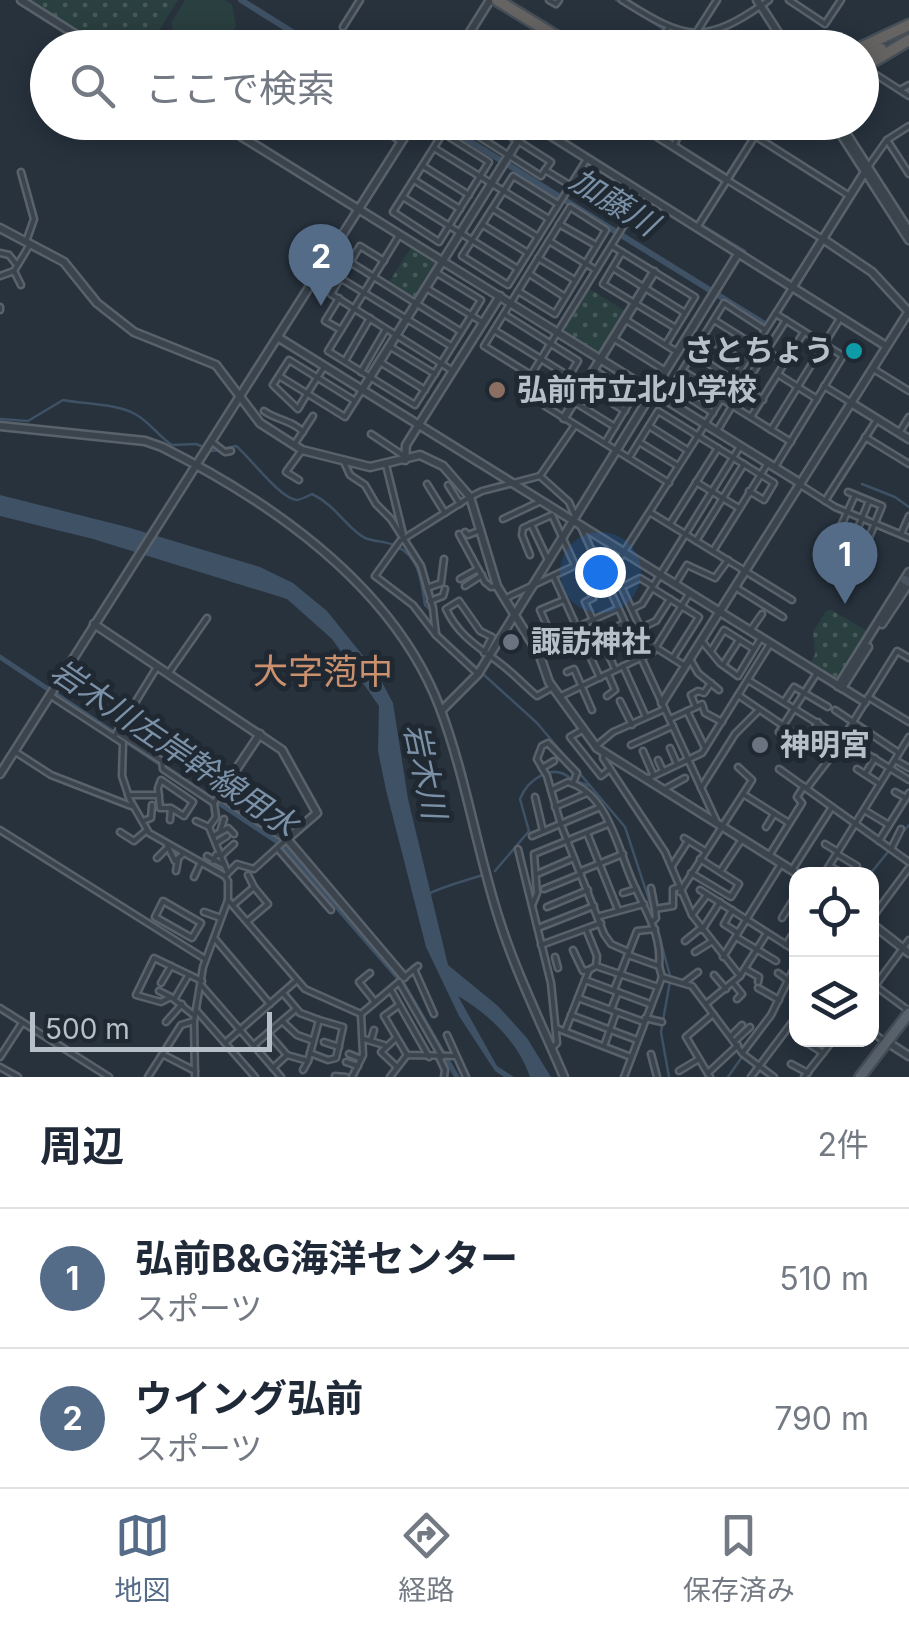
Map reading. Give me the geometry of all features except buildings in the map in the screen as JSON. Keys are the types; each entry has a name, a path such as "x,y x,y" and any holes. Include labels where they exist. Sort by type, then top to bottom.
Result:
{"highway":[{"path":"491,0 538,30"},
{"path":"491,0 544,30"},
{"path":"879,49 909,32"},
{"path":"879,49 909,32"}],"main road":[{"path":"860,1077 909,1012"}],"street":[{"path":"21,0 68,30"},
{"path":"343,27 360,0"},
{"path":"472,30 491,0"},
{"path":"549,0 556,4 559,0"},
{"path":"622,0 677,30"},
{"path":"698,30 717,0"},
{"path":"721,30 769,0"},
{"path":"789,0 826,24 840,0"},
{"path":"759,3 776,30"},
{"path":"879,40 909,32"},
{"path":"879,73 909,96"},
{"path":"900,90 909,85"},
{"path":"720,690 687,662 672,658 647,642 613,569 886,140 909,126"},
{"path":"247,140 825,502 909,538"},
{"path":"0,774 360,209 402,142 399,140"},
{"path":"439,140 393,212 439,242 489,162 454,140"},
{"path":"479,140 506,161 541,176 550,162 516,140"},
{"path":"556,140 886,346"},
{"path":"596,746 607,736 664,706 687,662 909,311 872,272 664,140"},
{"path":"673,146 676,140"},
{"path":"697,228 752,140"},
{"path":"760,140 850,196"},
{"path":"847,140 909,240"},
{"path":"886,140 909,174"},
{"path":"279,376 345,417 519,142"},
{"path":"434,148 549,220"},
{"path":"559,203 513,176 462,256 508,284 587,159"},
{"path":"423,166 469,195"},
{"path":"546,170 570,186"},
{"path":"866,170 909,231"},
{"path":"0,276 15,268 29,242 34,219 21,172"},
{"path":"414,180 460,210"},
{"path":"532,375 644,194"},
{"path":"404,197 518,269"},
{"path":"518,291 555,314 606,230 570,207 549,240 484,346 615,427"},
{"path":"493,209 538,237"},
{"path":"560,224 596,246"},
{"path":"483,225 528,253"},
{"path":"2,230 64,262 98,303 124,326 212,363 260,423 302,450 370,467 420,455 435,460 470,498 497,586 554,687 596,746 789,868"},
{"path":"400,234 328,351 415,405 481,300 436,272"},
{"path":"549,240 597,270"},
{"path":"384,261 360,246 331,294 454,371"},
{"path":"612,246 695,297 666,344"},
{"path":"622,252 603,284 676,328"},
{"path":"0,253 9,255 20,285"},
{"path":"486,655 576,521 738,254"},
{"path":"538,258 575,280"},
{"path":"350,262 461,332"},
{"path":"613,268 685,313"},
{"path":"564,418 654,272"},
{"path":"528,274 564,297"},
{"path":"340,278 452,347"},
{"path":"426,288 482,323"},
{"path":"405,458 406,445 500,296"},
{"path":"339,298 324,321 341,330"},
{"path":"713,412 672,387 724,303 764,329"},
{"path":"712,551 760,474 790,442 844,356 774,313"},
{"path":"504,314 578,361 569,376"},
{"path":"344,361 370,317"},
{"path":"771,430 840,318"},
{"path":"625,319 677,352"},
{"path":"714,320 754,345"},
{"path":"743,388 786,320"},
{"path":"360,372 387,328"},
{"path":"494,330 625,411"},
{"path":"751,418 804,332"},
{"path":"704,336 744,362"},
{"path":"278,338 840,687 909,722"},
{"path":"613,338 666,370"},
{"path":"389,346 435,374"},
{"path":"766,351 786,363"},
{"path":"694,353 763,400"},
{"path":"324,366 317,378 298,408 274,385 289,360 317,378 355,401"},
{"path":"380,362 425,390"},
{"path":"872,368 909,391"},
{"path":"594,370 634,396 605,443"},
{"path":"682,371 790,442"},
{"path":"779,375 817,398"},
{"path":"824,386 909,439"},
{"path":"555,390 546,406 669,483"},
{"path":"716,431 732,406"},
{"path":"629,458 658,410 774,483 764,500 750,491"},
{"path":"264,411 276,420 297,425 303,432"},
{"path":"294,445 313,416"},
{"path":"899,433 909,417"},
{"path":"825,502 877,419"},
{"path":"478,674 436,635 413,605 375,576 395,545 445,513 482,491 540,476 575,424"},
{"path":"0,426 145,442 197,466 303,534 363,592 408,645 442,711 500,921 522,983 564,1077"},
{"path":"649,426 689,451"},
{"path":"371,434 405,458"},
{"path":"865,437 909,464"},
{"path":"212,442 225,452 232,451"},
{"path":"639,442 679,467"},
{"path":"632,609 642,604 740,446"},
{"path":"670,524 718,448"},
{"path":"299,480 286,472 302,450"},
{"path":"344,461 350,475 366,486 421,566 436,635"},
{"path":"386,464 404,538"},
{"path":"696,541 744,464"},
{"path":"540,476 569,502 719,825"},
{"path":"696,482 738,508"},
{"path":"428,484 445,513"},
{"path":"448,485 460,504"},
{"path":"848,492 882,506 868,540"},
{"path":"823,565 855,495"},
{"path":"503,519 540,501"},
{"path":"854,535 869,501"},
{"path":"651,513 792,600"},
{"path":"530,555 522,528 552,515 594,598 585,602 616,670"},
{"path":"901,534 909,516"},
{"path":"531,524 548,560"},
{"path":"481,530 462,533 488,585 497,586"},
{"path":"505,599 615,547"},
{"path":"427,588 440,583 444,559"},
{"path":"674,584 688,565 715,578 728,560"},
{"path":"460,580 478,569"},
{"path":"465,586 482,575"},
{"path":"553,576 600,678"},
{"path":"622,587 640,578 699,617 672,658"},
{"path":"840,687 908,579"},
{"path":"735,587 783,618"},
{"path":"430,601 443,596 446,590"},
{"path":"561,696 656,648 689,594"},
{"path":"641,628 656,621 670,599"},
{"path":"552,638 540,610 564,600"},
{"path":"442,711 478,674 486,655 492,637 480,631 458,601 446,609 464,639 486,655 537,696 554,687"},
{"path":"534,647 618,609"},
{"path":"750,632 758,617"},
{"path":"168,674 206,618"},
{"path":"608,630 624,623"},
{"path":"94,624 282,750 317,813 254,869 236,864 226,874"},
{"path":"711,651 724,630 754,649"},
{"path":"701,640 723,666 738,676 761,638"},
{"path":"616,648 632,640"},
{"path":"723,666 739,640"},
{"path":"650,777 705,748 770,644"},
{"path":"769,856 802,802 796,796 833,754 897,651 909,658"},
{"path":"624,666 646,718"},
{"path":"115,734 157,667"},
{"path":"567,672 574,669 592,710"},
{"path":"803,753 779,732 817,673"},
{"path":"606,696 615,690 608,674"},
{"path":"748,680 909,780"},
{"path":"696,707 691,695 698,691 704,694 711,684"},
{"path":"784,702 794,687 899,753"},
{"path":"51,693 282,844 401,980 443,1057 444,1077"},
{"path":"738,695 797,735"},
{"path":"620,701 632,725"},
{"path":"631,745 702,704 705,713 722,722"},
{"path":"701,788 735,734 759,710"},
{"path":"687,712 705,748"},
{"path":"818,722 808,738 833,754"},
{"path":"584,729 570,737 601,776 610,769"},
{"path":"115,734 124,746 122,776 128,795 147,830 167,847 226,874"},
{"path":"209,827 216,817 216,800 260,734"},
{"path":"830,866 909,737"},
{"path":"573,783 577,773 548,743 538,752 555,807 611,944 659,966"},
{"path":"670,748 678,764"},
{"path":"14,751 51,774 134,806"},
{"path":"604,752 610,769 672,867 692,916 740,976"},
{"path":"643,754 650,777"},
{"path":"865,774 875,758"},
{"path":"658,760 664,771"},
{"path":"895,760 909,768"},
{"path":"545,772 554,761"},
{"path":"680,889 752,780 738,768"},
{"path":"779,769 909,865 879,910"},
{"path":"857,769 880,784"},
{"path":"664,790 681,779"},
{"path":"161,780 193,802 184,816 170,808 160,808 159,795 161,780"},
{"path":"550,790 568,782 587,793 608,824 654,919"},
{"path":"879,841 907,798 895,792"},
{"path":"555,807 587,793"},
{"path":"742,793 790,823"},
{"path":"128,795 159,795"},
{"path":"535,797 544,831"},
{"path":"143,820 151,818 152,805"},
{"path":"798,867 832,807"},
{"path":"170,808 170,820"},
{"path":"532,836 598,808"},
{"path":"864,810 888,826"},
{"path":"766,827 774,814"},
{"path":"220,832 224,819"},
{"path":"195,1074 195,1016 206,959 228,900 222,855 209,827 196,821"},
{"path":"532,904 537,894 534,854 608,824"},
{"path":"213,836 230,828 231,835 216,842"},
{"path":"892,850 902,829"},
{"path":"0,830 206,959"},
{"path":"120,832 134,841 147,830"},
{"path":"586,832 618,910"},
{"path":"672,867 686,839 705,851"},
{"path":"722,868 742,839"},
{"path":"150,846 156,840"},
{"path":"213,861 234,844"},
{"path":"282,844 331,910"},
{"path":"824,844 856,867"},
{"path":"157,858 167,847"},
{"path":"167,847 178,860"},
{"path":"518,848 554,999 557,1043 552,1048"},
{"path":"176,871 184,853"},
{"path":"544,889 623,854"},
{"path":"207,856 224,865"},
{"path":"536,874 574,858"},
{"path":"691,873 731,897 740,884 700,859"},
{"path":"194,877 200,864"},
{"path":"723,957 782,864"},
{"path":"247,922 268,904 248,875"},
{"path":"233,906 254,888"},
{"path":"623,893 636,888"},
{"path":"624,1077 662,977 651,888"},
{"path":"656,909 673,906 672,889 680,889"},
{"path":"547,907 588,890"},
{"path":"700,890 789,946"},
{"path":"692,916 707,894"},
{"path":"228,900 308,992 361,1014"},
{"path":"163,901 201,923 192,938 171,926 155,917 163,901"},
{"path":"686,941 701,929 720,902"},
{"path":"542,944 586,930 618,910 644,904"},
{"path":"538,928 594,906"},
{"path":"782,918 789,907"},
{"path":"732,910 724,924 776,961"},
{"path":"204,912 221,918"},
{"path":"166,934 171,926"},
{"path":"879,927 906,950"},
{"path":"586,930 596,966"},
{"path":"604,1046 621,973 637,931 655,930"},
{"path":"706,1004 740,976 768,933"},
{"path":"214,939 270,1004"},
{"path":"786,944 789,940"},
{"path":"879,984 906,950 909,940"},
{"path":"695,952 712,942"},
{"path":"573,950 583,971 596,966 658,987"},
{"path":"189,975 172,997 161,1002 136,995 154,958 189,975 202,984 281,1077"},
{"path":"546,964 556,962"},
{"path":"162,983 171,966"},
{"path":"361,1014 416,967 434,1014"},
{"path":"745,969 760,978 758,985 779,1000"},
{"path":"565,1031 589,970"},
{"path":"685,982 698,972"},
{"path":"370,973 359,982 375,1002"},
{"path":"744,1054 789,980 778,973"},
{"path":"714,975 726,989"},
{"path":"662,977 685,982 744,1054 774,1077"},
{"path":"226,1043 297,980"},
{"path":"585,980 650,1004"},
{"path":"733,983 742,994 737,999"},
{"path":"390,990 429,1056"},
{"path":"160,991 182,1004 226,1043 255,1077"},
{"path":"879,992 909,1012"},
{"path":"283,993 296,1008 344,1027 336,1058 328,1060 310,1053"},
{"path":"578,998 644,1020 662,1022"},
{"path":"165,1022 182,1004"},
{"path":"399,1005 384,1016 407,1055"},
{"path":"0,1008 110,1077"},
{"path":"254,1045 296,1008"},
{"path":"361,1014 368,1039"},
{"path":"713,1014 687,1034 708,1076 750,1027"},
{"path":"151,1076 180,1025 195,1016"},
{"path":"571,1016 637,1040"},
{"path":"282,1020 297,1035 313,1040"},
{"path":"303,1070 319,1020"},
{"path":"0,1057 22,1022"},
{"path":"735,1041 742,1025"},
{"path":"752,1077 789,1027"},
{"path":"556,1028 631,1057"},
{"path":"337,1076 349,1077 358,1066 374,1030"},
{"path":"268,1033 287,1055 308,1061"},
{"path":"446,1036 466,1077"},
{"path":"879,1037 909,1056"},
{"path":"396,1038 381,1052 397,1067"},
{"path":"368,1039 386,1046"},
{"path":"324,1042 338,1046"},
{"path":"814,1047 823,1053"},
{"path":"791,1064 806,1075 828,1047"},
{"path":"162,1054 195,1074"},
{"path":"350,1054 362,1059"},
{"path":"651,1054 657,1077"},
{"path":"273,1068 287,1055"},
{"path":"407,1055 456,1056"},
{"path":"390,1077 407,1055"},
{"path":"678,1070 700,1059"},
{"path":"346,1062 358,1066"},
{"path":"0,1067 18,1077"}],"green space":[{"path":"26,0 178,0 159,30 75,30"},
{"path":"185,0 225,0 232,4 236,26 234,30 173,30 171,23"},
{"path":"412,246 439,262 416,298 389,282"},
{"path":"588,288 627,312 601,355 564,328"},
{"path":"831,610 867,631 837,678 811,662 815,654 813,632 826,611"}],"water":[{"name":"岩木川","path":"0,495 127,527 260,567 293,583 327,611 377,673 393,703 408,799 448,965 498,1006 527,1038 551,1077 530,1077 502,1030 458,996 497,1066 514,1077 504,1077 495,1071 459,1016 426,947 378,751 379,706 332,639 287,599 93,539 0,516"}],"waterway":[{"name":"加藤川","path":"241,0 289,30"},
{"path":"616,0 665,30"},
{"name":"加藤川","path":"468,140 763,323"},
{"path":"727,175 749,140"},
{"path":"728,183 702,225 745,251"},
{"path":"0,419 28,421 63,400 128,411 172,445 196,444 213,451 236,446 290,498 298,500 312,494 359,534 392,544 410,556 418,571 425,605 434,613 440,634 477,668"},
{"path":"862,484 909,507"},
{"name":"岩木川左岸幹線用水","path":"0,657 285,847 402,982 457,1077"},
{"path":"483,674 537,723 625,827 653,912"},
{"path":"495,871 529,831 520,799 529,785 549,773 557,772 571,779"},
{"path":"576,781 590,786"},
{"path":"900,835 909,825"},
{"path":"876,867 896,842"},
{"path":"429,894 483,875"},
{"path":"655,920 670,976"},
{"path":"669,1077 661,1032 670,981"},
{"path":"760,1031 776,1011 789,983"},
{"path":"728,1077 747,1050"}],"place":[{"name":"ウイング弘前","path":"321,306"},
{"name":"さとちょう","path":"854,351"},
{"name":"弘前市立北小学校","path":"497,390"},
{"name":"弘前B&G海洋センター","path":"845,604"},
{"name":"諏訪神社","path":"511,642"},
{"name":"神明宮","path":"760,745"}],"district":[{"name":"大字萢中","path":"323,672"}]}
